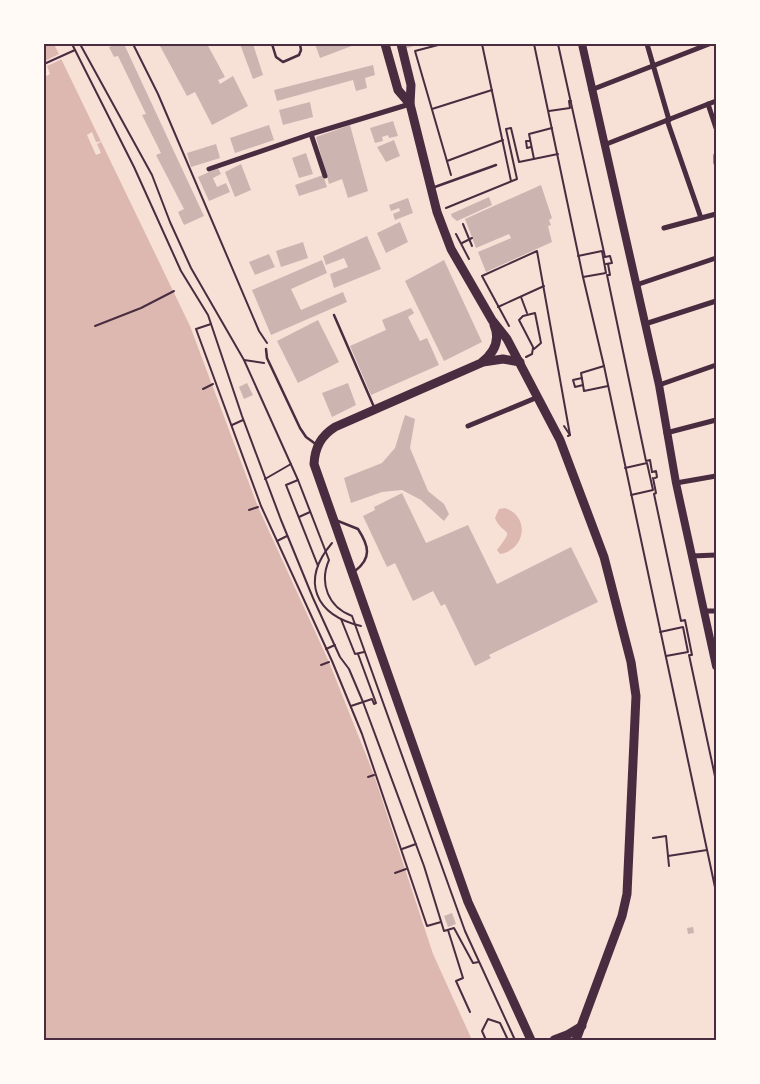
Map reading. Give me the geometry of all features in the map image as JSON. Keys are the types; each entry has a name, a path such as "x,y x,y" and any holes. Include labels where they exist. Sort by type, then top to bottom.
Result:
{"main road":[{"path":"385,44 398,90 410,104"},
{"path":"401,44 412,92 410,104 437,212 454,256 490,316 523,360 538,397 560,440 602,550 632,662 636,696 627,894 622,916 576,1040"},
{"path":"582,44 659,385 665,434 716,666"},
{"path":"481,363 496,346 497,333 490,316"},
{"path":"523,360 481,363 335,427 325,434 318,445 314,457 315,470 340,536 470,908 531,1040"},
{"path":"554,1040 582,1026"}],"street":[{"path":"647,44 668,120 701,218"},
{"path":"591,90 709,44"},
{"path":"604,145 716,101"},
{"path":"209,169 312,134 410,104"},
{"path":"708,104 716,128"},
{"path":"312,134 325,176"},
{"path":"716,155 716,163"},
{"path":"664,228 716,214"},
{"path":"636,285 716,258"},
{"path":"645,324 716,301"},
{"path":"659,385 716,365"},
{"path":"468,426 538,397"},
{"path":"665,434 716,420"},
{"path":"676,483 716,476"},
{"path":"692,556 716,555"},
{"path":"704,610 716,611"}],"lane":[{"path":"272,44 276,57 283,62 299,55 301,50 300,44"},
{"path":"431,188 496,165"},
{"path":"334,315 374,409"},
{"path":"266,349 268,362 303,433 318,445"},
{"path":"334,520 356,527 360,532 368,554 366,562 352,573"}],"path":[{"path":"72,44 134,167 181,271 208,315 243,420 287,536 313,598 335,645 349,669 363,702 416,844 444,931 454,928 473,963 479,961"},
{"path":"80,44 146,162 191,268 244,360 298,480 329,560 324,573 327,593 335,605 352,616 465,932 515,1040"},
{"path":"134,44 184,154 259,331 267,342 266,349"},
{"path":"442,44 415,51 453,180"},
{"path":"482,44 511,181"},
{"path":"534,44 559,153 578,256 604,366 716,892"},
{"path":"558,44 606,272 583,277"},
{"path":"44,64 75,50"},
{"path":"432,109 492,90"},
{"path":"550,112 570,108 568,101 571,101"},
{"path":"437,212 517,179 506,129 511,128 519,162 559,153"},
{"path":"534,159 532,147 527,148 526,141 530,140 529,134 553,128"},
{"path":"447,161 503,140"},
{"path":"463,224 472,246"},
{"path":"460,244 472,238"},
{"path":"512,332 482,276 537,251 570,435 560,440"},
{"path":"578,256 602,251 604,257"},
{"path":"604,257 610,256 612,263 604,264"},
{"path":"608,264 610,275 607,275 646,461 650,460 652,478 653,490 631,495"},
{"path":"490,316 499,307 544,286"},
{"path":"95,326 141,308 174,291"},
{"path":"521,297 527,314"},
{"path":"208,315 215,312"},
{"path":"523,360 532,354 533,348 519,320 527,314 536,314 541,344 533,348"},
{"path":"211,324 196,330 230,426 277,541 350,706 402,849 427,926 441,922"},
{"path":"244,360 252,363 268,362"},
{"path":"604,366 581,372 584,391 608,386"},
{"path":"582,378 573,380 575,387 583,385"},
{"path":"203,389 213,384"},
{"path":"230,426 243,420"},
{"path":"625,468 647,463 651,472"},
{"path":"265,479 291,464"},
{"path":"651,472 656,471 657,477 652,478"},
{"path":"652,478 681,621 685,620 692,655 689,655 716,781"},
{"path":"298,480 286,486 318,566"},
{"path":"249,510 258,507"},
{"path":"298,517 310,512"},
{"path":"277,541 287,536"},
{"path":"340,536 325,551 318,566 315,586 317,596 324,607 341,619 371,627"},
{"path":"313,598 317,596"},
{"path":"341,619 355,654 358,654 376,703 374,704 372,699 350,706"},
{"path":"660,632 682,627 688,652 666,657"},
{"path":"685,640 689,639"},
{"path":"326,649 335,645"},
{"path":"358,654 365,651"},
{"path":"321,665 329,662"},
{"path":"368,777 374,775"},
{"path":"653,838 666,836 669,866"},
{"path":"402,849 416,844"},
{"path":"668,856 707,850"},
{"path":"396,873 406,869"},
{"path":"448,930 464,978 456,981 470,1012"},
{"path":"486,1040 482,1031 488,1018 500,1023 508,1040"}],"shaded area":[{"path":"44,44 54,44 190,326 258,507 329,662 374,775 433,954 472,1040 44,1040"},
{"path":"505,508 513,512 518,518 522,532 520,540 515,546 509,551 500,554 497,550 507,534 495,518 499,509"}],"pier":[{"path":"59,54 62,59 47,66 50,74 44,77 44,59 45,61"},
{"path":"92,132 96,142 103,141 97,144 101,153 96,155 87,135"}],"building":[{"path":"116,44 124,44 204,216 184,225 178,212 184,209 156,155 161,153 142,115 146,114 118,56 114,57 109,47"},
{"path":"159,44 207,44 225,77 218,80 220,84 233,76 248,106 212,125 195,92 187,96"},
{"path":"240,44 253,44 263,75 253,79"},
{"path":"315,44 357,44 320,58"},
{"path":"403,44 420,44 404,49"},
{"path":"373,65 375,75 365,78 367,88 356,91 353,80 277,101 274,90"},
{"path":"310,102 313,117 283,125 279,110"},
{"path":"393,121 398,136 389,138 388,135 382,137 383,141 375,143 370,128"},
{"path":"269,125 274,140 235,153 230,138"},
{"path":"350,125 368,191 348,198 342,179 329,184 316,137"},
{"path":"394,140 400,156 386,162 377,147"},
{"path":"216,144 220,158 191,167 187,153"},
{"path":"306,153 313,174 299,178 292,158"},
{"path":"241,164 251,190 235,197 225,172"},
{"path":"218,168 221,174 213,178 217,187 226,183 230,192 209,201 198,177"},
{"path":"323,175 327,187 299,196 295,185"},
{"path":"541,185 552,218 549,220 551,225 548,226 552,242 486,272 478,252 511,238 509,234 476,248 465,219"},
{"path":"489,197 492,205 457,221 452,217 451,214"},
{"path":"408,198 413,213 395,220 393,214 400,211 399,208 391,211 389,205"},
{"path":"400,222 408,242 386,253 377,233"},
{"path":"367,236 381,269 334,288 330,274 348,267 344,258 326,265 323,256"},
{"path":"303,242 308,258 281,267 276,251"},
{"path":"269,254 275,267 255,275 249,262"},
{"path":"322,260 327,273 291,289 301,310 343,292 347,302 271,335 252,290"},
{"path":"444,260 482,342 444,361 405,281"},
{"path":"411,308 414,313 408,317 420,341 427,338 439,365 371,395 350,346 386,330 382,320"},
{"path":"318,320 339,362 298,383 277,341"},
{"path":"247,383 253,395 244,399 239,387"},
{"path":"348,383 356,405 332,417 322,393"},
{"path":"405,415 415,419 410,448 428,491 444,504 449,514 444,521 421,500 402,490 382,492 351,503 344,478 382,463 395,448"},
{"path":"402,493 426,543 468,525 497,584 571,547 598,602 489,655 491,658 475,666 445,604 441,606 433,591 413,601 395,563 387,567 363,516 375,510 374,507"},
{"path":"452,913 456,924 448,927 444,916"},
{"path":"693,927 694,933 688,934 687,928"}]}
